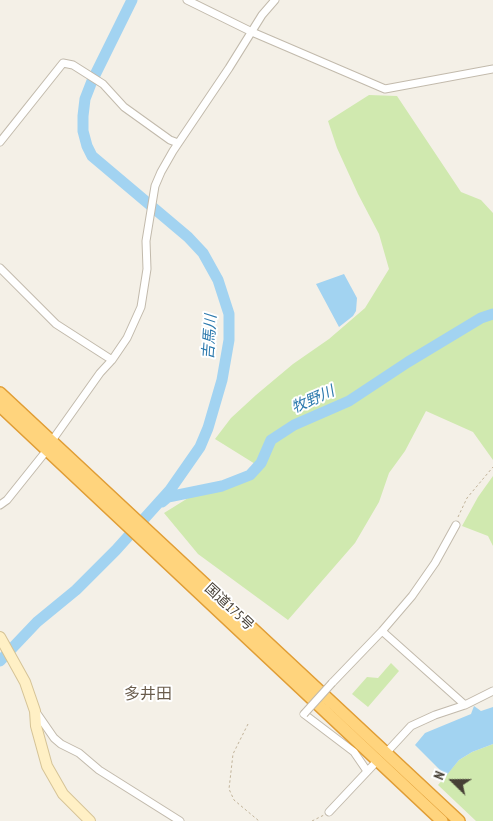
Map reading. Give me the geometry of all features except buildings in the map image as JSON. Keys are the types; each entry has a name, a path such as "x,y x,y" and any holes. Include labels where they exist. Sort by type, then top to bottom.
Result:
{"highway":[{"name":"国道175号","path":"0,393 49,446"},
{"name":"国道175号","path":"0,406 82,476 382,756 459,821"},
{"name":"国道175号","path":"382,756 442,821"}],"main road":[{"path":"2,641 25,682 35,712 36,726 46,766 63,794 90,821"}],"street":[{"path":"187,0 252,32 385,90 493,68"},
{"path":"0,505 7,500 49,446 127,338 140,307 147,269 146,241 154,190 161,172 262,15 276,0"},
{"path":"0,142 63,63 74,65 104,84 124,107 170,140 178,143"},
{"path":"0,268 56,324 112,360"},
{"path":"367,771 354,752 304,714 382,631 412,596 435,563 456,525"},
{"path":"382,631 465,705"},
{"path":"329,812 411,726 435,715 465,705 493,691"},
{"path":"35,712 54,738 61,744 79,753 99,770 180,821"}],"path":[{"path":"456,525 460,509 467,498 493,467"},
{"path":"248,724 233,754 229,789 234,800 259,821"},
{"path":"312,821 329,812"}],"green space":[{"path":"369,95 397,96 461,192 481,200 493,213 493,460 473,432 426,411 405,451 389,473 379,502 355,543 288,620 198,554 164,513 201,490 235,482 260,467 215,439 231,418 256,395 293,364 329,339 365,308 389,269 379,234 337,148 328,121"},
{"path":"493,476 493,546 488,536 462,526 478,497"},
{"path":"391,663 399,671 368,707 352,694 367,677 378,678"},
{"path":"493,744 493,821 476,821 438,785 459,760 472,752"}],"water":[{"path":"344,274 357,298 356,311 353,316 339,327 316,284"},
{"path":"474,706 481,711 493,707 493,744 472,752 459,760 446,776 415,745 425,733 471,714"}],"waterway":[{"name":"吉馬川","path":"0,661 37,622 76,590 116,550 170,490 200,447 208,428 222,380 229,340 229,314 218,280 203,253 188,237 92,156 83,131 85,99 132,0"},
{"name":"牧野川","path":"162,502 168,497 222,486 250,475 261,463 271,440 294,425 349,401 408,362 481,318 493,314"}],"district":[{"name":"多井田","path":"148,694"}]}
